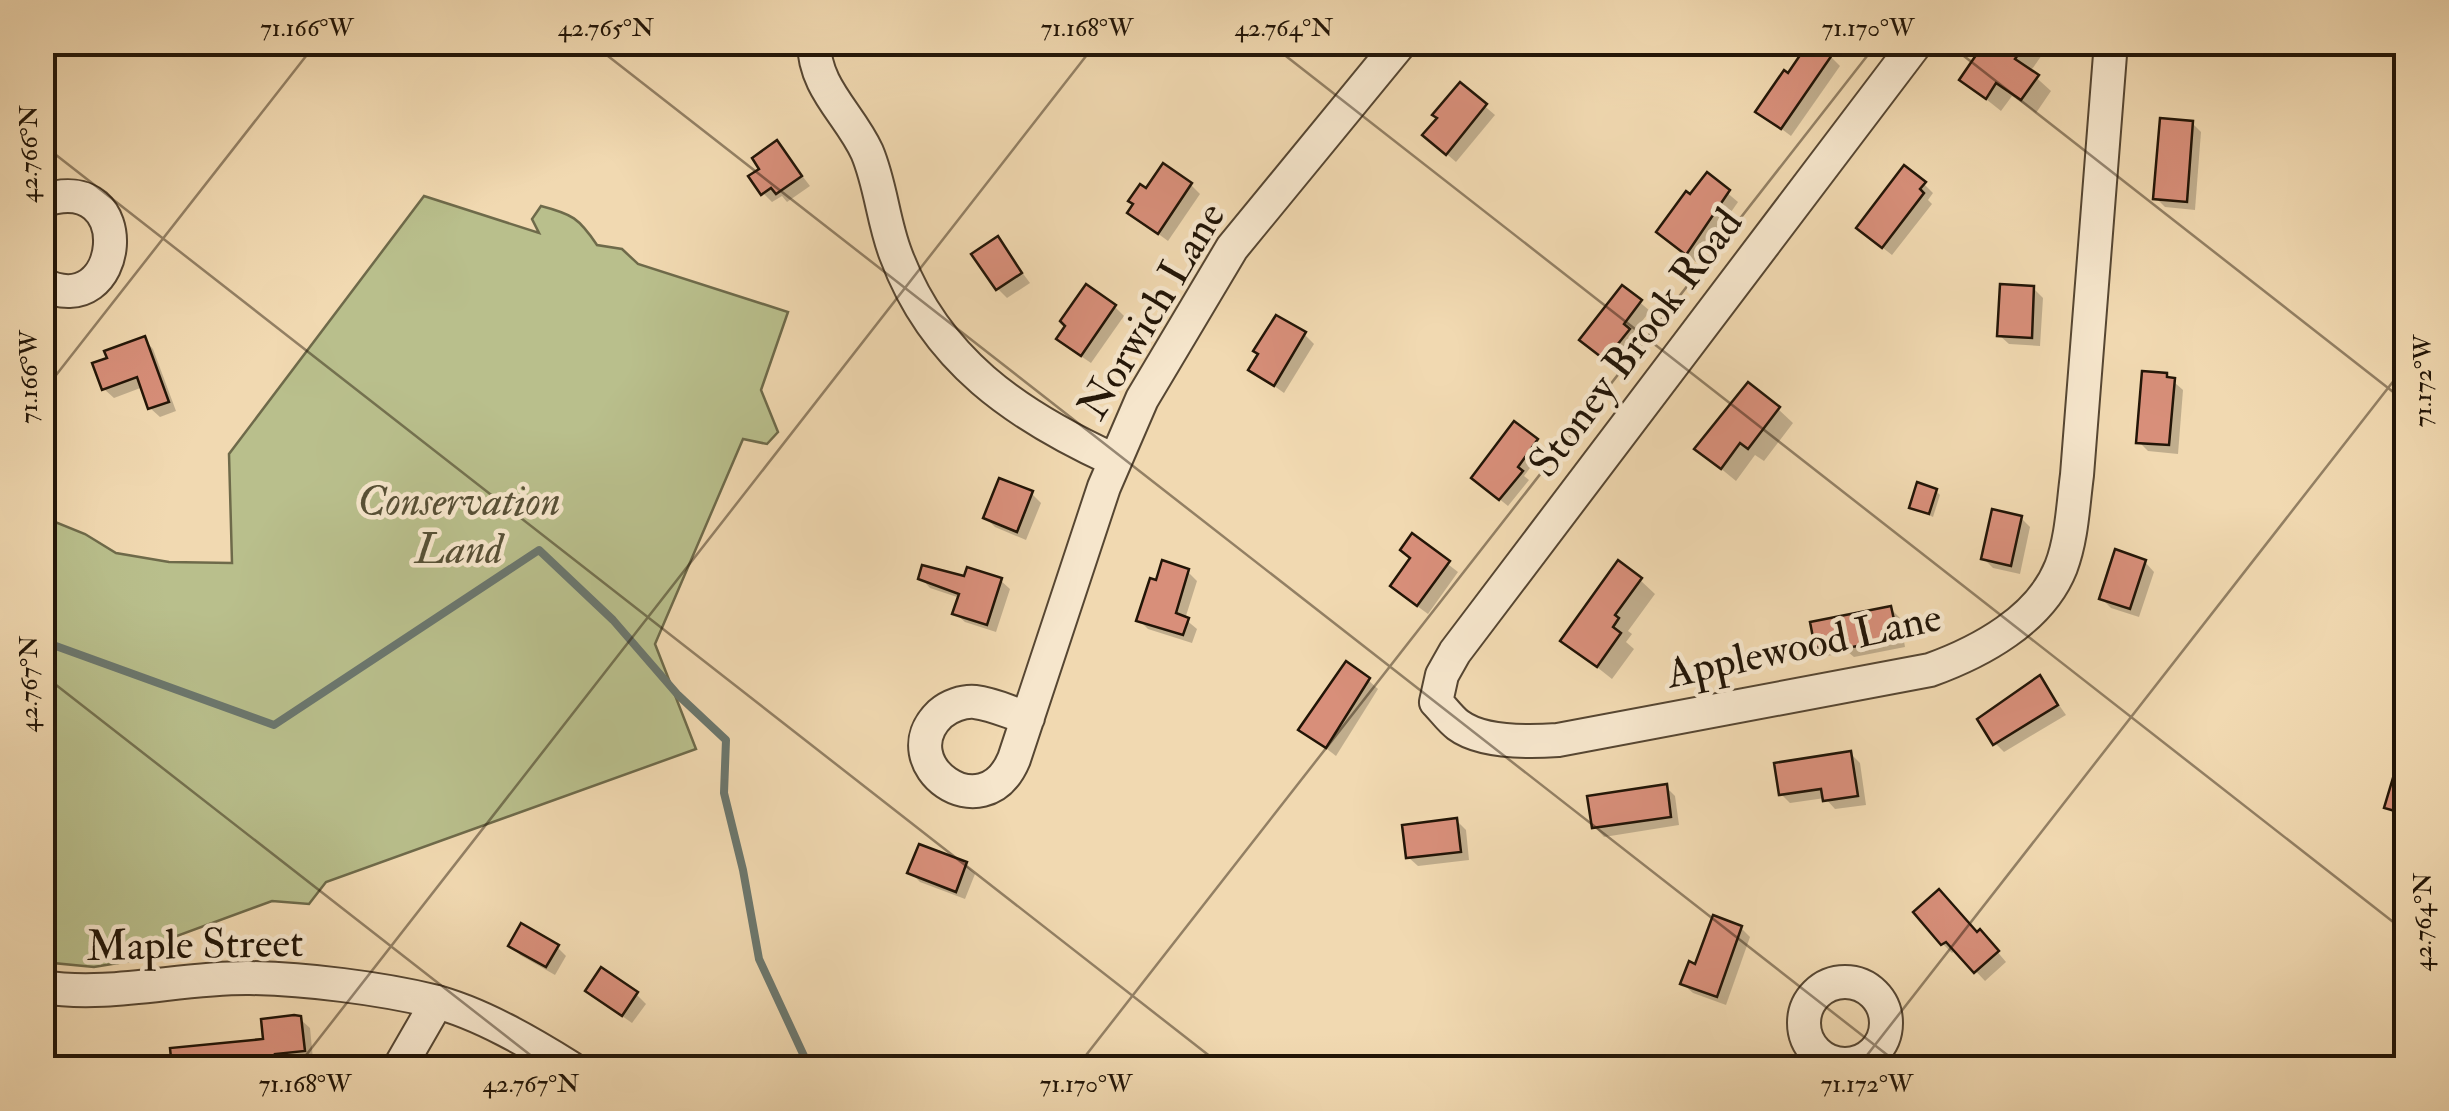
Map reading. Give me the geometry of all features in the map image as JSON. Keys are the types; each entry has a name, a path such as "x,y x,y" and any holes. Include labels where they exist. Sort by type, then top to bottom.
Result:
{"street":[{"path":"814,42 819,74 866,150 896,256 928,319 954,354 982,382 1048,427 1114,460"},
{"name":"Norwich Lane","path":"1028,718 1114,460 1150,383 1217,270 1400,42"},
{"name":"Stoney Brook Road","path":"1436,702 1442,675 1471,630 1917,42"},
{"name":"Applewood Lane","path":"1436,702 1459,726 1494,738 1524,742 1558,740 1930,670 1963,658 2022,618 2060,570 2068,540 2079,455 2112,42"},
{"path":"42,202 57,196 88,202 109,225 112,241 111,256 92,282 78,289 63,290 42,284"},
{"name":"Maple Street","path":"42,987 88,991 250,978 368,989 436,1002 526,1040 572,1068"},
{"path":"399,1068 436,1002"}],"green space":[{"name":"Conservation Land","path":"424,196 539,233 532,219 541,206 552,209 574,218 597,245 622,249 638,264 788,312 761,390 778,432 767,444 743,439 655,644 696,749 326,882 309,904 272,901 152,945 130,961 94,967 43,962 43,504 55,522 116,553 169,562 232,563 229,454"}],"building":[{"path":"1809,42 1832,55 1781,129 1755,112"},
{"path":"1985,42 2027,42 2015,59 2039,75 2021,100 1996,83 1986,99 1959,80"},
{"path":"1460,82 1487,104 1446,155 1422,135 1437,118 1432,115"},
{"path":"2160,118 2193,121 2187,202 2153,199"},
{"path":"777,140 802,176 776,194 771,188 761,195 748,176 759,169 752,158"},
{"path":"1163,163 1192,183 1158,234 1127,213 1133,204 1128,201 1140,184 1146,188"},
{"path":"1904,165 1926,182 1920,189 1924,193 1882,248 1856,228"},
{"path":"1707,172 1730,190 1686,255 1656,232 1686,191 1690,194"},
{"path":"998,236 1022,273 996,290 971,254"},
{"path":"1086,284 1116,305 1081,356 1056,339 1065,326 1060,321"},
{"path":"2000,284 2034,286 2032,338 1997,336"},
{"path":"1622,285 1642,300 1624,324 1630,329 1605,360 1579,340"},
{"path":"1276,315 1306,332 1274,386 1248,370 1258,354 1253,351"},
{"path":"145,336 169,402 148,409 137,377 102,390 92,363 107,358 104,351"},
{"path":"2142,371 2167,373 2167,377 2175,378 2169,445 2136,443"},
{"path":"1748,382 1780,407 1748,449 1740,443 1721,469 1694,449"},
{"path":"1514,421 1538,439 1518,467 1523,471 1499,500 1471,478"},
{"path":"999,478 1033,491 1017,532 983,518"},
{"path":"1917,482 1937,489 1929,514 1909,508"},
{"path":"1992,509 2022,516 2011,566 1981,559"},
{"path":"1412,533 1450,561 1417,606 1390,586 1410,558 1400,550"},
{"path":"2115,549 2146,560 2130,609 2099,599"},
{"path":"1162,560 1189,569 1176,613 1189,618 1183,635 1136,621 1150,578 1156,580"},
{"path":"1618,560 1642,578 1615,615 1619,618 1613,627 1621,633 1597,667 1560,641"},
{"path":"922,565 964,576 967,567 1002,578 987,625 952,614 959,594 918,579"},
{"path":"1891,606 1898,638 1842,649 1841,643 1815,648 1810,622"},
{"path":"1346,661 1370,678 1326,748 1298,730"},
{"path":"2040,675 2058,705 1993,745 1977,719"},
{"path":"1851,751 1858,796 1823,801 1821,789 1779,795 1774,763"},
{"path":"2401,751 2406,751 2406,814 2384,808"},
{"path":"1667,784 1671,817 1592,828 1587,796"},
{"path":"1457,818 1461,852 1406,858 1402,825"},
{"path":"919,844 967,862 956,892 907,873"},
{"path":"1939,889 1999,951 1974,973 1946,942 1941,945 1913,912"},
{"path":"1713,915 1742,926 1717,997 1680,984 1689,961 1695,964"},
{"path":"521,923 559,945 546,967 508,946"},
{"path":"601,967 638,992 622,1016 585,991"},
{"path":"301,1016 305,1051 275,1054 276,1064 172,1068 170,1048 263,1039 261,1019"}],"waterway":[{"path":"42,641 274,725 539,550 613,620 678,695 726,740 724,793 759,959 804,1056 819,1068"}]}
